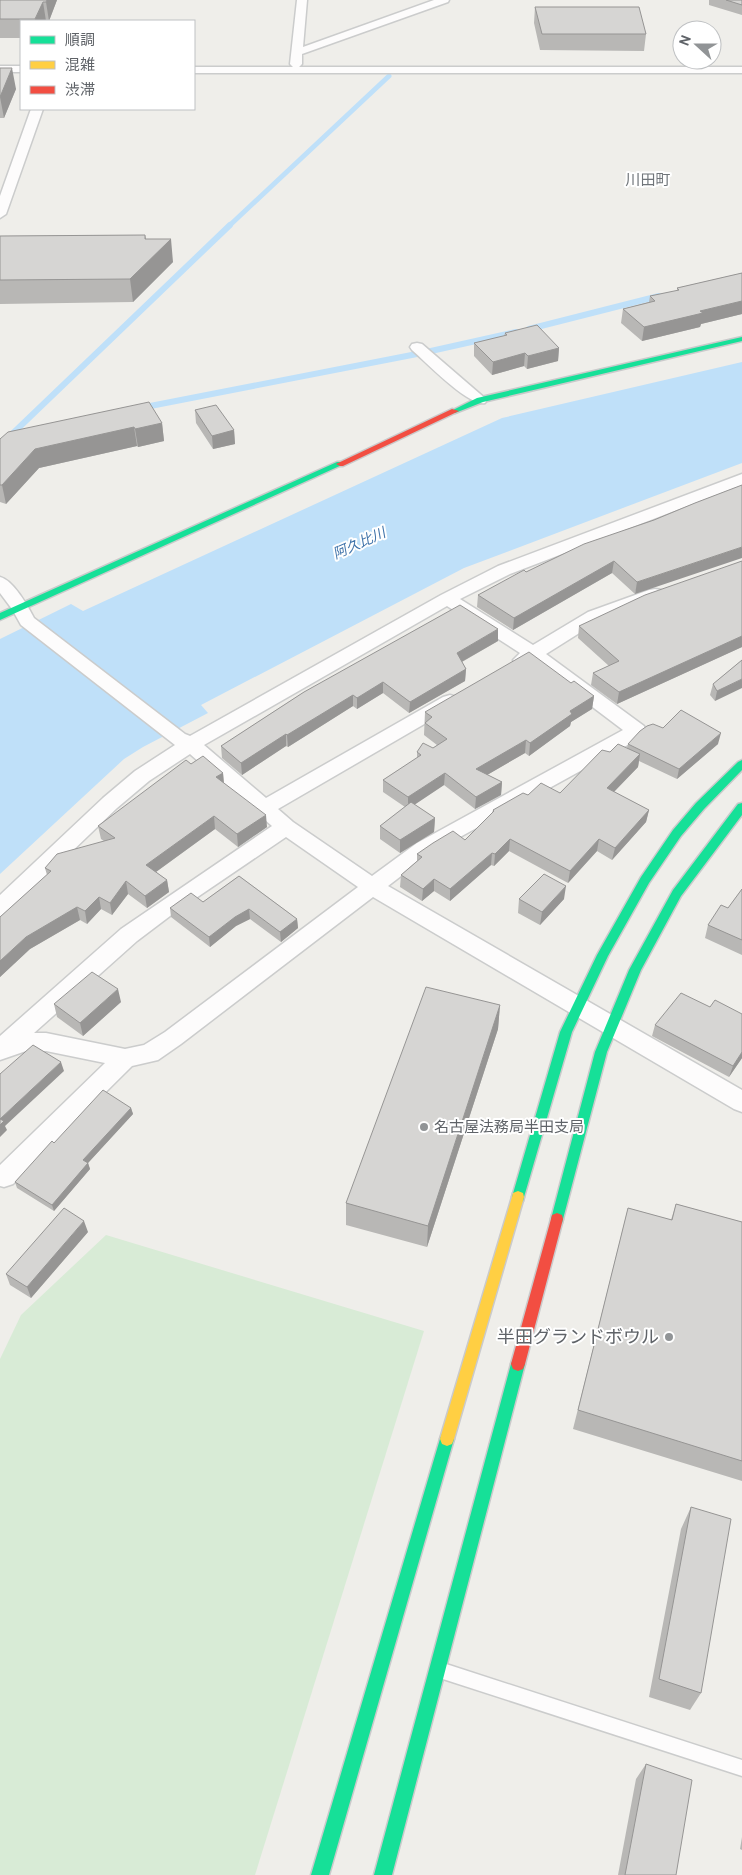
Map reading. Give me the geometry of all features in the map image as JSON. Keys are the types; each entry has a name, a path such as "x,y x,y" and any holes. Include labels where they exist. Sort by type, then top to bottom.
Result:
{"street":[{"path":"295,70 302,0"},
{"path":"298,52 444,0"},
{"path":"0,69 20,70"},
{"path":"195,70 742,70"},
{"path":"0,214 37,110"},
{"path":"0,617 23,614 480,400 742,339"},
{"path":"417,347 431,361 480,400"},
{"path":"0,908 110,803 184,741 504,570 742,479"},
{"path":"0,582 23,614 266,807 286,827 374,888 742,1102"},
{"path":"508,667 594,616 670,588"},
{"path":"0,1050 26,1042 46,1042 125,1058 150,1053 173,1038 374,888 424,848 637,731 533,653 447,599"},
{"path":"266,807 466,691"},
{"path":"320,1875 563,1042 578,1006 614,932 644,880 678,832 742,764"},
{"path":"383,1875 598,1061 611,1026 646,947 676,894 707,849 742,807"},
{"path":"0,1050 129,935 167,907 286,827"},
{"path":"4,1176 125,1058"}],"lane":[{"path":"436,1669 742,1768"}],"green space":[{"path":"106,1235 424,1331 255,1875 0,1875 0,1359 21,1315"}],"water":[{"name":"阿久比川","path":"742,362 742,463 464,568 201,705 208,713 124,759 0,874 0,639 71,604 83,611 502,418"}],"building":[{"path":"0,0 47,0 43,2 35,19 0,19"},
{"path":"726,0 742,0 742,5"},
{"path":"535,7 639,7 646,34 542,34"},
{"path":"0,68 12,68 0,97"},
{"path":"145,235 145,239 171,239 130,279 0,280 0,236"},
{"path":"742,273 742,301 700,311 703,313 644,327 623,309 655,301 650,296"},
{"path":"537,325 559,348 528,356 525,353 493,362 474,343 507,335 505,333"},
{"path":"149,402 162,423 135,429 134,427 35,449 0,485 0,439 8,432"},
{"path":"216,405 234,430 212,436 195,410"},
{"path":"742,485 742,547 637,582 614,561 514,618 478,595 524,570 526,572 584,544 654,520"},
{"path":"742,561 742,636 619,692 593,673 619,661 579,626 645,595"},
{"path":"460,605 498,629 457,653 466,669 410,702 383,682 357,698 353,695 241,763 221,746 304,692"},
{"path":"529,652 571,683 574,681 594,696 570,711 572,714 530,743 526,740 476,769 502,782 476,797 445,773 408,797 383,780 421,755 417,752 423,743 433,748 447,739 425,723 432,717 425,712"},
{"path":"742,660 742,679 717,691 713,684"},
{"path":"681,710 721,733 679,769 628,744 647,726 653,724 663,728"},
{"path":"618,744 640,754 607,788 649,810 615,848 599,839 570,871 510,839 495,854 492,853 450,889 434,879 423,889 401,875 422,857 417,854 433,843 453,831 465,840 493,810 523,793 528,795 541,783 560,793 602,750 610,752"},
{"path":"203,756 223,773 216,777 266,815 237,834 214,816 146,865 167,880 145,896 126,881 110,903 99,897 85,911 77,907 26,937 0,961 0,917 51,871 45,868 57,854 115,838 98,826 186,760 191,764"},
{"path":"411,802 435,818 400,840 380,826"},
{"path":"544,874 566,886 542,912 519,899"},
{"path":"239,876 297,919 280,932 249,909 209,937 170,908 191,893 203,902"},
{"path":"742,889 742,940 708,925 721,905 728,908"},
{"path":"92,972 118,989 80,1023 54,1004"},
{"name":"名古屋法務局半田支局","path":"426,987 500,1005 428,1226 346,1203"},
{"path":"681,993 710,1007 715,1000 742,1014 742,1052 733,1066 655,1025"},
{"path":"33,1045 61,1062 0,1119 0,1074"},
{"path":"103,1090 131,1108 83,1160 88,1163 52,1205 15,1182 52,1141 54,1143"},
{"name":"半田グランドボウル","path":"676,1204 742,1222 742,1461 578,1410 628,1208 672,1220"},
{"path":"64,1208 84,1221 27,1287 6,1274"},
{"path":"691,1507 731,1519 701,1693 659,1679"},
{"path":"646,1764 692,1780 676,1875 625,1875"}],"waterway":[{"path":"229,226 389,76"},
{"path":"9,437 230,225"},
{"path":"529,329 659,296"},
{"path":"140,408 422,353 516,332"}],"traffic: fast":[{"path":"455,411 480,400 742,339"},
{"path":"0,617 340,464"},
{"path":"518,1197 566,1032 603,955 645,880 677,833 700,806 742,764"},
{"path":"557,1219 601,1052 635,970 677,893 742,807"},
{"path":"383,1875 518,1364"},
{"path":"320,1875 447,1439"}],"traffic: slow":[{"path":"447,1439 518,1197"}],"traffic: jam":[{"path":"340,464 455,411"},
{"path":"518,1364 557,1219"}],"place":[{"name":"名古屋法務局半田支局","path":"424,1127"},
{"name":"半田グランドボウル","path":"669,1337"}],"district":[{"name":"川田町","path":"648,180"}]}
